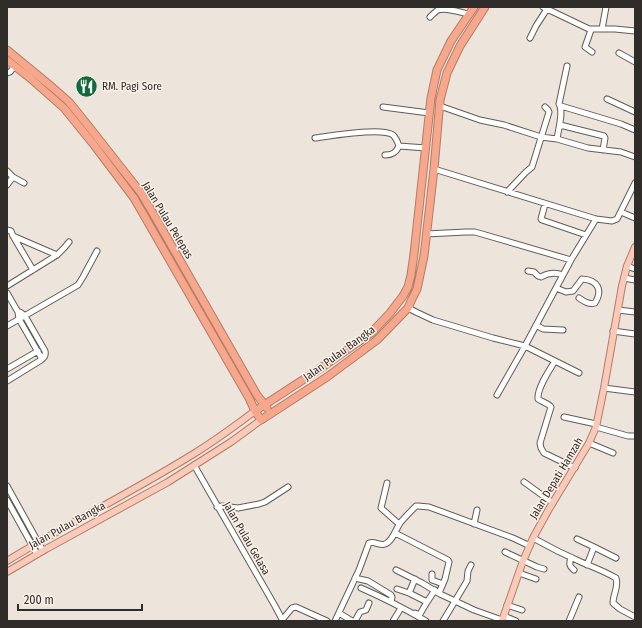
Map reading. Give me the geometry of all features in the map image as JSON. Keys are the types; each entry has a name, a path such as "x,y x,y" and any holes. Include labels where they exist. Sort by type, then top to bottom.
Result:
{"highway":[{"name":"Jalan Pulau Bangka","path":"255,411 372,333 390,313 408,287 411,275 431,98 438,70 451,41 474,7"},
{"name":"Jalan Pulau Bangka","path":"261,420 328,377 378,340 408,308 417,289 424,256 440,100 446,73 460,46 485,7"},
{"name":"Jalan Pulau Pelepas","path":"7,50 64,108 134,198 261,420"},
{"name":"Jalan Pulau Pelepas","path":"7,61 52,87 69,102 141,193 257,395 270,413"},
{"path":"422,184 432,185"}],"main road":[{"name":"Jalan Depati Hamzah","path":"503,619 523,561 533,538 553,502 589,444 596,425 624,278 635,247"},
{"name":"Jalan Pulau Bangka","path":"7,561 195,453 225,434 255,411"},
{"name":"Jalan Pulau Bangka","path":"7,572 168,482 231,442 261,420"}],"street":[{"path":"602,29 606,7"},
{"path":"530,38 545,8 591,30 615,29 635,31"},
{"path":"430,17 436,11 440,10 450,10 468,14"},
{"path":"591,30 585,47 592,52"},
{"path":"619,53 635,62"},
{"path":"7,73 10,72 14,66"},
{"path":"557,139 560,125 561,106 559,104 567,66"},
{"path":"606,99 635,112"},
{"path":"440,106 480,120 541,137 557,139 588,148 621,152 635,157"},
{"path":"561,106 621,124 635,130"},
{"path":"383,107 430,112"},
{"path":"507,192 531,168 549,112 545,107"},
{"path":"560,125 604,136 603,150"},
{"path":"315,138 369,131 391,134 395,136 399,146 396,152 385,155"},
{"path":"399,146 426,148"},
{"path":"434,169 596,219 612,221 617,219 635,183"},
{"path":"7,172 24,183"},
{"path":"7,185 13,177"},
{"path":"545,204 542,220 586,234"},
{"path":"621,212 635,218"},
{"path":"497,395 571,260 596,219"},
{"path":"7,230 9,230 13,236 33,270"},
{"path":"426,234 475,232 571,260"},
{"path":"13,236 57,255"},
{"path":"7,286 57,255 69,242"},
{"path":"7,326 78,285 97,251"},
{"path":"627,266 635,269"},
{"path":"528,271 534,272 541,277 546,274 554,273 563,275"},
{"path":"624,278 635,280"},
{"path":"556,288 566,292 573,291 582,279 591,280 598,287 599,291 595,303 589,304 579,298"},
{"path":"7,293 18,312 19,319 42,359"},
{"path":"408,308 433,320 492,338 525,346 579,373"},
{"path":"618,310 635,312"},
{"path":"7,381 45,356 45,351 25,316 18,312"},
{"path":"536,325 543,330 563,330"},
{"path":"614,331 635,334"},
{"path":"7,369 38,351"},
{"path":"555,361 537,396 541,402 548,404 551,407 540,443 544,453 575,468"},
{"path":"604,388 623,392 635,392"},
{"path":"564,417 596,425 628,436 635,436"},
{"path":"589,444 614,453"},
{"name":"Jalan Pulau Gelasa","path":"194,465 275,606 282,621"},
{"path":"524,482 553,502"},
{"path":"387,483 381,508 399,524"},
{"path":"7,486 44,551"},
{"path":"218,507 238,508 259,504 265,502 288,487"},
{"path":"7,500 37,554"},
{"path":"335,621 369,543 374,542 382,545 388,542 395,534 399,524 410,511 418,506 429,507 513,538 530,546"},
{"path":"474,524 478,510"},
{"path":"395,534 448,560 449,562 445,579 437,592 427,602 422,612 419,614 403,606 401,608"},
{"path":"533,538 616,578 617,585 612,602 620,609 635,617"},
{"path":"577,539 616,558"},
{"path":"587,565 594,547"},
{"path":"505,552 544,570"},
{"path":"571,557 569,564 574,570"},
{"path":"443,621 467,582 468,571 471,565"},
{"path":"396,570 479,612 516,621"},
{"path":"519,573 536,579"},
{"path":"432,574 432,580 442,584"},
{"path":"355,578 368,581 391,595 391,602"},
{"path":"409,593 415,579"},
{"path":"361,588 426,621"},
{"path":"397,589 427,602"},
{"path":"569,621 579,597"},
{"path":"355,621 360,612 366,610 369,603"},
{"path":"507,605 522,610"},
{"path":"282,621 292,608 296,606 327,621"},
{"path":"394,621 401,608"},
{"path":"339,613 352,621"}],"place":[{"name":"RM. Pagi Sore","path":"86,86"}]}
